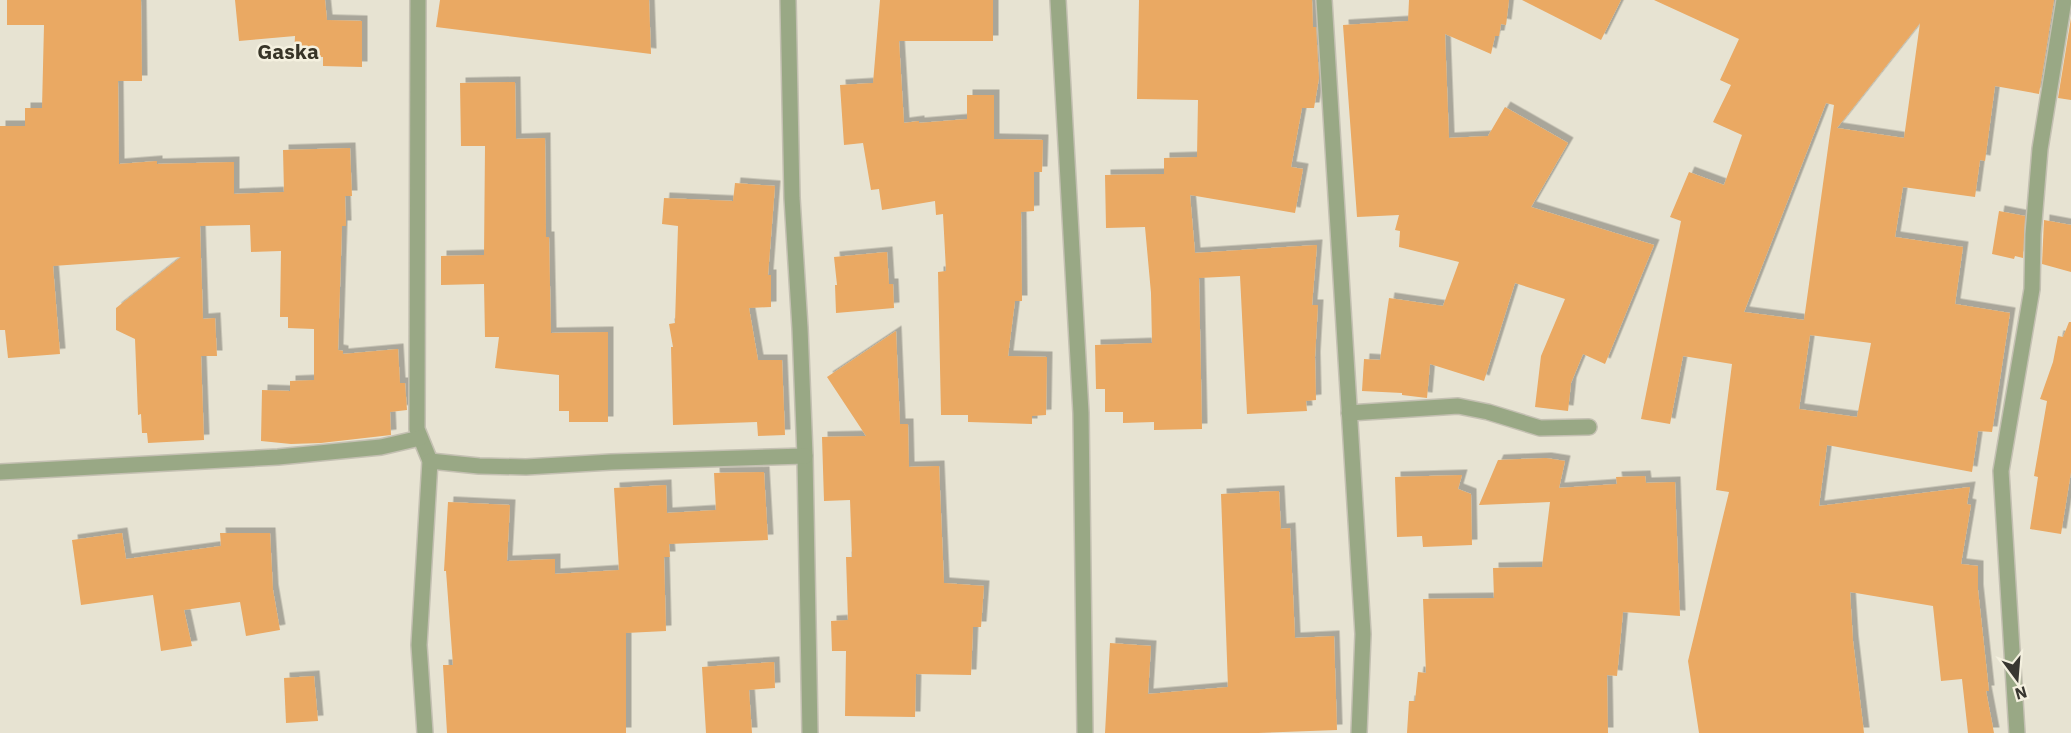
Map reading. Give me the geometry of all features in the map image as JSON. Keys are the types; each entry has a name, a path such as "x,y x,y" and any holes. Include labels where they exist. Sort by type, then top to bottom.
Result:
{"street":[{"path":"418,0 417,429 430,461 419,645 425,733"},
{"path":"788,0 792,198 805,456 810,733"},
{"path":"1058,0 1081,413 1085,733"},
{"path":"1324,0 1363,634 1359,733"},
{"path":"2017,733 2001,471 2032,289 2040,149 2064,0"},
{"path":"1349,413 1458,406 1488,412 1540,428 1588,427"},
{"path":"0,472 278,457 381,447 420,438"},
{"path":"430,461 479,466 526,467 805,456"}],"building":[{"path":"7,0 141,0 142,81 118,81 119,164 157,161 157,164 234,162 234,194 284,192 283,150 350,148 352,196 345,196 346,226 342,226 338,350 343,351 343,354 398,349 400,383 405,383 407,410 390,412 391,435 321,443 291,444 261,441 262,390 290,391 290,381 314,380 314,329 288,328 288,317 280,317 281,251 251,252 250,225 200,226 203,319 215,318 217,356 201,356 204,440 148,443 147,433 142,433 141,414 138,415 135,339 116,330 116,308 181,257 53,266 60,354 8,358 5,330 0,330 0,126 25,126 25,108 42,108 44,25 7,25"},
{"path":"235,0 325,0 327,20 362,21 362,67 323,66 323,57 294,56 295,36 239,41"},
{"path":"440,0 649,0 651,54 436,27"},
{"path":"880,0 993,0 993,41 899,41 904,123 967,119 967,95 994,95 994,139 1043,140 1042,172 1034,172 1034,211 1021,212 1022,301 1015,301 1008,356 1047,357 1046,415 1032,416 1032,424 968,422 968,415 941,415 938,272 946,271 943,214 936,215 935,201 882,210 879,189 871,190 863,143 844,145 840,85 873,83"},
{"path":"1139,0 1312,0 1319,78 1314,108 1302,108 1291,167 1303,169 1295,213 1190,195 1195,253 1317,245 1312,305 1318,305 1315,357 1316,400 1306,401 1307,411 1247,414 1240,276 1199,278 1202,429 1154,430 1154,422 1123,423 1123,412 1105,412 1105,389 1096,389 1095,345 1152,343 1151,293 1145,227 1106,228 1105,175 1164,174 1164,158 1197,157 1198,100 1137,99"},
{"path":"1409,0 1509,0 1506,25 1501,24 1499,36 1495,36 1491,54 1445,34 1449,138 1488,136 1505,107 1568,143 1531,207 1654,245 1605,364 1583,354 1571,383 1568,411 1535,407 1541,356 1565,299 1515,283 1484,381 1430,364 1427,398 1402,395 1402,393 1362,391 1364,359 1380,360 1389,298 1443,306 1459,262 1399,247 1400,231 1395,230 1399,215 1357,217 1343,25 1408,21"},
{"path":"1522,0 1621,0 1601,40"},
{"path":"1654,0 2054,0 2039,94 1995,86 1985,161 1980,160 1975,197 1903,187 1895,237 1963,247 1955,304 2010,313 1992,432 1978,431 1972,472 1827,445 1819,506 1970,487 1967,504 1971,505 1961,564 1978,566 1978,590 1989,691 1986,691 1994,733 1968,733 1962,679 1941,681 1933,606 1850,592 1853,641 1864,733 1699,733 1688,661 1729,492 1716,490 1732,364 1683,356 1670,424 1641,419 1681,221 1670,217 1689,172 1724,185 1742,135 1713,122 1731,85 1720,80 1739,39","holes":["1920,23 1904,138 1837,128","1826,103 1834,105 1804,320 1744,312","1810,335 1871,343 1857,417 1799,409"]},
{"path":"2071,18 2071,100 2058,98"},
{"path":"515,82 516,139 545,138 546,237 549,237 551,333 608,332 608,422 569,422 569,411 559,411 559,375 495,368 499,337 485,337 484,284 441,285 441,256 484,255 485,146 461,146 460,83"},
{"path":"735,183 775,186 768,275 771,275 771,307 749,308 758,360 782,360 785,435 758,436 757,422 673,425 671,347 673,347 669,324 675,323 678,226 662,224 664,198 733,201"},
{"path":"1999,211 2025,216 2023,258 2015,256 2014,259 1992,254"},
{"path":"2044,220 2071,225 2071,272 2042,264"},
{"path":"887,252 889,284 893,284 894,308 836,313 835,285 837,285 834,257"},
{"path":"2071,322 2071,472 2061,534 2030,529 2038,477 2034,476 2047,401 2040,399 2053,362 2058,336 2063,337"},
{"path":"896,331 900,424 908,424 909,467 939,466 944,583 984,586 981,627 973,627 971,675 916,674 915,717 845,716 846,651 832,651 831,621 848,620 846,557 852,557 850,500 824,501 822,437 866,436 827,377"},
{"path":"1546,458 1565,461 1559,488 1617,484 1616,477 1645,476 1646,483 1675,482 1680,616 1623,612 1617,676 1607,675 1608,733 1407,733 1409,701 1415,701 1418,672 1426,673 1423,599 1494,598 1493,568 1542,567 1550,502 1479,505 1498,460"},
{"path":"764,472 768,540 669,544 670,557 664,557 666,631 626,633 626,733 447,733 443,665 453,665 446,571 444,571 448,502 510,505 507,561 555,559 555,574 619,570 614,488 666,485 667,513 716,510 714,473"},
{"path":"1462,475 1458,489 1471,494 1472,545 1423,547 1422,536 1397,537 1395,477"},
{"path":"1279,491 1281,529 1290,528 1295,638 1334,636 1337,730 1258,733 1105,733 1110,643 1151,646 1148,694 1228,687 1221,494"},
{"path":"122,533 126,559 221,546 220,533 270,533 273,590 280,630 246,636 240,602 184,610 192,646 161,651 153,595 81,605 72,540"},
{"path":"774,662 775,688 749,690 752,733 706,733 702,667"},
{"path":"314,676 318,721 286,723 284,678"}],"district":[{"name":"Gaska","path":"288,52"}]}
